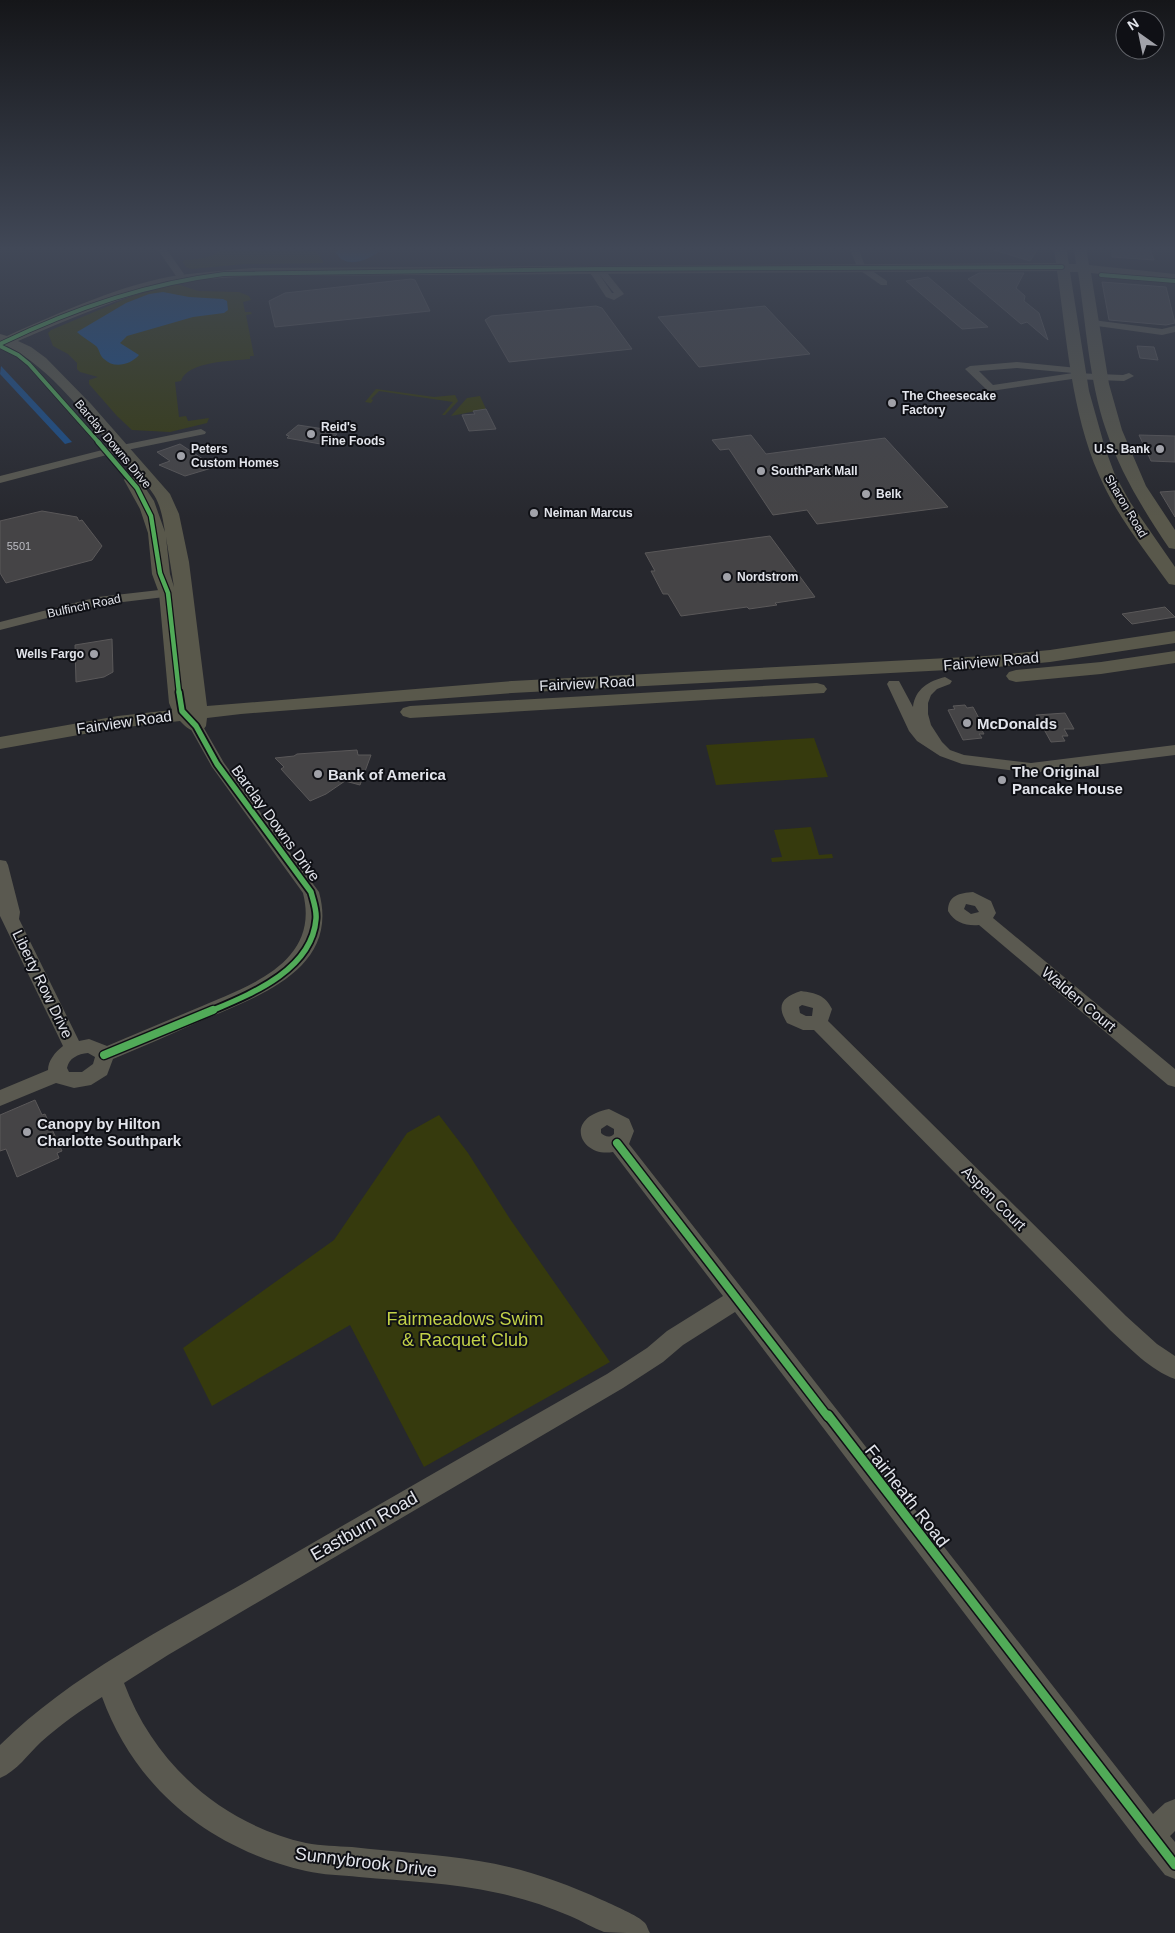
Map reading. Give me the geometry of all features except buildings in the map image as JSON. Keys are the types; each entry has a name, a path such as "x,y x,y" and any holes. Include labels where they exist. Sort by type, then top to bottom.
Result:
{"main road":[{"name":"Sharon Road","path":"1073,337 1078,373 1095,443 1110,482 1130,516 1175,580"},
{"name":"Sharon Road","path":"1095,337 1108,409 1122,453 1138,486 1173,537"},
{"name":"Barclay Downs Drive","path":"1,341 26,350 42,361 118,453 162,494 170,514 176,592 179,703 192,717"},
{"name":"Fairview Road","path":"0,743 86,727 512,687 885,669 1010,660 1175,637"},
{"name":"Fairview Road","path":"0,758 192,717 631,700 945,681 1070,672 1175,657"},
{"path":"631,700 637,693 646,690 729,684 778,674"}],"street":[{"path":"1078,373 991,388 970,369 1023,365 1101,375"},
{"path":"0,480 118,453 140,450 144,445 201,432"},
{"path":"0,488 118,453"},
{"name":"Bulfinch Road","path":"0,626 98,601 176,592"},
{"path":"945,681 930,688 921,701 919,709 932,741 945,753"},
{"path":"894,684 904,698 918,735 931,746 962,759 1031,768 1175,750"},
{"name":"Barclay Downs Drive","path":"104,1055 261,988 284,972 300,957 314,929 316,908 311,892 217,764 192,717"},
{"name":"Liberty Row Drive","path":"0,865 12,912 11,919"},
{"name":"Liberty Row Drive","path":"0,904 11,919 74,1049"},
{"name":"Walden Court","path":"984,919 1175,1080"},
{"name":"Aspen Court","path":"818,1022 1118,1323 1149,1350 1175,1369"},
{"path":"82,1047 96,1048 104,1055 103,1067 92,1077 76,1082 69,1081 59,1074 58,1063 62,1057 74,1049 82,1047"},
{"path":"0,1098 59,1074"},
{"name":"Fairheath Road","path":"616,1144 1175,1866"},
{"name":"Eastburn Road","path":"0,1764 32,1732 67,1704 108,1677 615,1381 655,1355 675,1338 737,1299"},
{"name":"Sunnybrook Drive","path":"108,1677 114,1698 131,1732 160,1773 178,1793 227,1828 265,1846 307,1857 480,1875 535,1888 613,1920 634,1933"},
{"path":"1150,1834 1175,1813"}],"green space":[{"path":"50,337 250,337 254,356 250,356 250,359 211,363 201,366 185,374 181,381 175,382 179,417 186,416 188,421 209,418 207,423 170,432 132,430 89,384 89,380 98,377 80,372 77,369 77,363 68,354 53,346"},
{"path":"376,389 434,397 455,395 458,401 445,415 442,415 453,402 379,391 371,399 373,400 371,403 365,402"},
{"path":"480,396 486,409 451,416 467,398"},
{"path":"814,738 828,777 716,785 706,745"},
{"path":"811,827 819,855 832,854 833,858 772,862 771,858 782,857 774,830"},
{"name":"Fairmeadows Swim & Racquet Club","path":"439,1115 468,1153 510,1219 610,1362 424,1467 350,1325 212,1406 183,1348 334,1240 407,1133"}],"water":[{"path":"83,337 126,337 120,343 139,355 127,363 112,364 102,357 96,346"},
{"path":"1,366 72,442 65,444 0,374"}],"cycle path":[{"path":"0,344 14,337"},
{"path":"0,346 18,355 29,364 125,472 147,505 154,527 160,573 168,593 176,677 182,711 196,726 217,764 311,892 316,917 311,940 298,959 279,976 233,1002 104,1055"},
{"path":"617,1143 1175,1865"}],"place":[{"name":"The Cheesecake Factory","path":"892,403"},
{"name":"Reid's Fine Foods","path":"311,434"},
{"name":"U.S. Bank","path":"1160,449"},
{"name":"Peters Custom Homes","path":"181,456"},
{"name":"SouthPark Mall","path":"761,471"},
{"name":"Belk","path":"866,494"},
{"name":"Neiman Marcus","path":"534,513"},
{"name":"Nordstrom","path":"727,577"},
{"name":"Wells Fargo","path":"94,654"},
{"name":"McDonalds","path":"967,723"},
{"name":"Bank of America","path":"318,774"},
{"name":"The Original Pancake House","path":"1002,780"},
{"name":"Canopy by Hilton Charlotte Southpark","path":"27,1132"}]}
